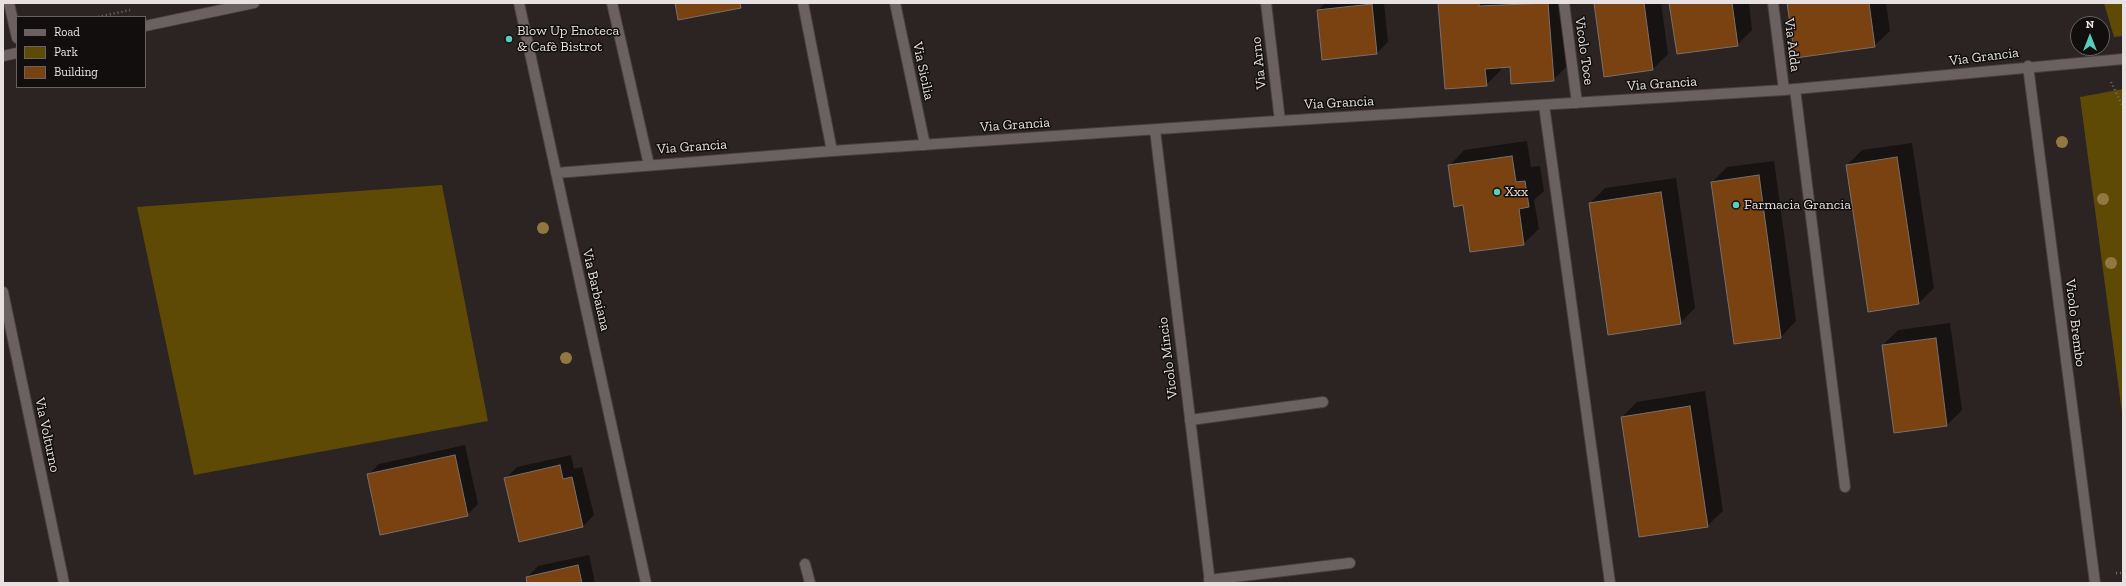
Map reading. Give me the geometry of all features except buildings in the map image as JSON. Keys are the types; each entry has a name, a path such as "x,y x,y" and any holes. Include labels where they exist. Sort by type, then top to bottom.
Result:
{"street":[{"path":"9,3 16,34"},
{"path":"146,26 254,3"},
{"name":"Via Barbaiana","path":"519,3 646,583"},
{"path":"612,3 649,165"},
{"path":"803,3 832,151"},
{"name":"Via Sicilia","path":"895,3 925,145"},
{"name":"Via Arno","path":"1266,3 1280,121"},
{"name":"Vicolo Toce","path":"1564,3 1577,103"},
{"name":"Via Adda","path":"1773,3 1784,90"},
{"path":"3,56 16,53"},
{"name":"Via Grancia","path":"556,173 832,151 1280,121 1784,90 1909,80 2028,66 2123,58"},
{"name":"Vicolo Brembo","path":"2028,66 2095,583"},
{"path":"1795,89 1845,487"},
{"path":"1544,105 1610,583"},
{"name":"Vicolo Mincio","path":"1155,130 1210,581"},
{"name":"Via Volturno","path":"3,292 64,583"},
{"path":"1190,420 1323,402"},
{"path":"806,564 810,583"},
{"path":"1210,581 1350,564"}],"path":[{"path":"2111,82 2123,107"}],"green space":[{"path":"2104,3 2123,3 2123,36 2114,37 2110,23 2110,16 2108,16"},
{"path":"2123,89 2123,420 2080,97"},
{"path":"442,185 488,421 194,475 137,207"}],"place":[{"name":"Blow Up Enoteca & Cafè Bistrot","path":"509,39"},
{"name":"Xxx","path":"1497,192"},
{"name":"Farmacia Grancia","path":"1736,205"}]}
